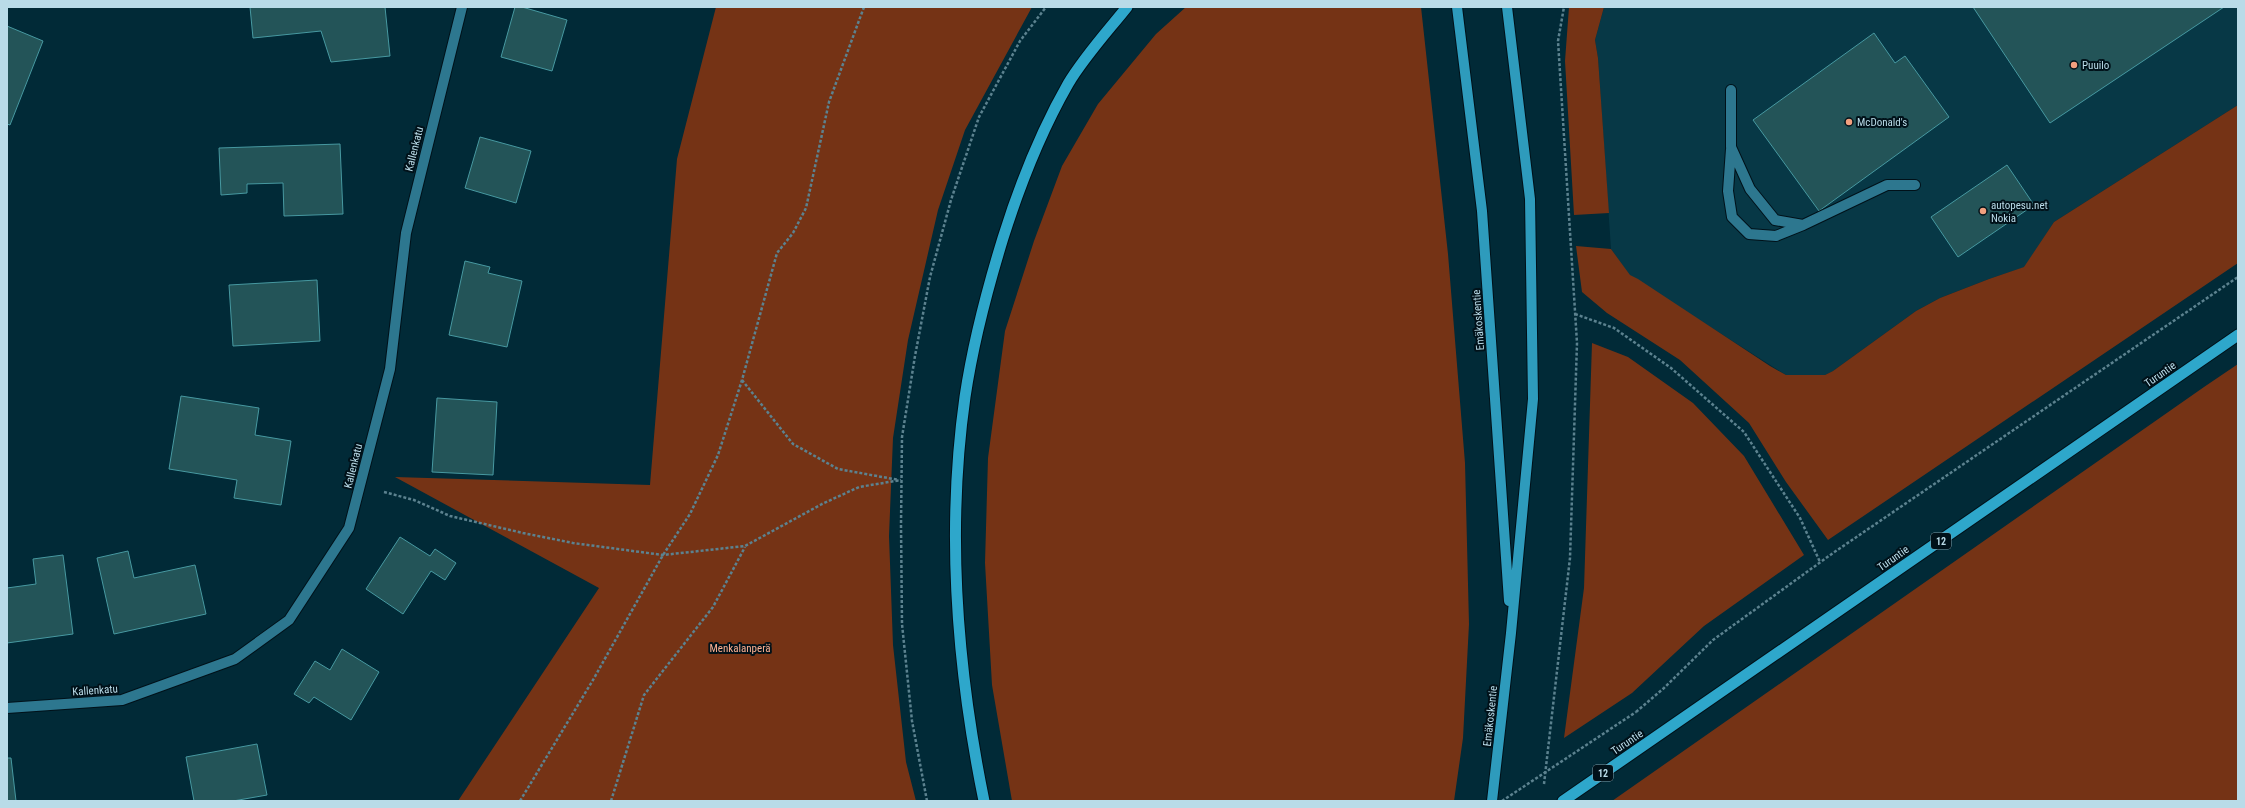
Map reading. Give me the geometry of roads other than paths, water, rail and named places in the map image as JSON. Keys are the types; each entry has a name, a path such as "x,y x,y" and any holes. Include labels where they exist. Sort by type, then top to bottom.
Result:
{"highway":[{"path":"984,801 974,753 961,662 956,574 957,486 965,397 978,328 992,272 1023,178 1043,130 1070,81 1126,7"},
{"name":"Turuntie","path":"1563,801 2238,335"}],"main road":[{"name":"Emäkoskentie","path":"1457,7 1482,211 1511,633"},
{"name":"Emäkoskentie","path":"1492,801 1511,633 1533,399 1530,199 1507,7"}],"street":[{"name":"Kallenkatu","path":"7,708 122,700 235,659 289,620 349,528 390,369 406,233 462,7"},
{"path":"1731,90 1731,147 1728,192 1732,217 1749,234 1776,236 1803,225 1887,185 1915,185"},
{"path":"1731,147 1750,189 1775,220 1803,225"}],"place":[{"name":"Puuilo","path":"2074,65"},
{"name":"McDonald's","path":"1849,122"},
{"name":"autopesu.net Nokia","path":"1983,211"}],"park label":[{"name":"Menkalanperä","path":"740,648"}]}
